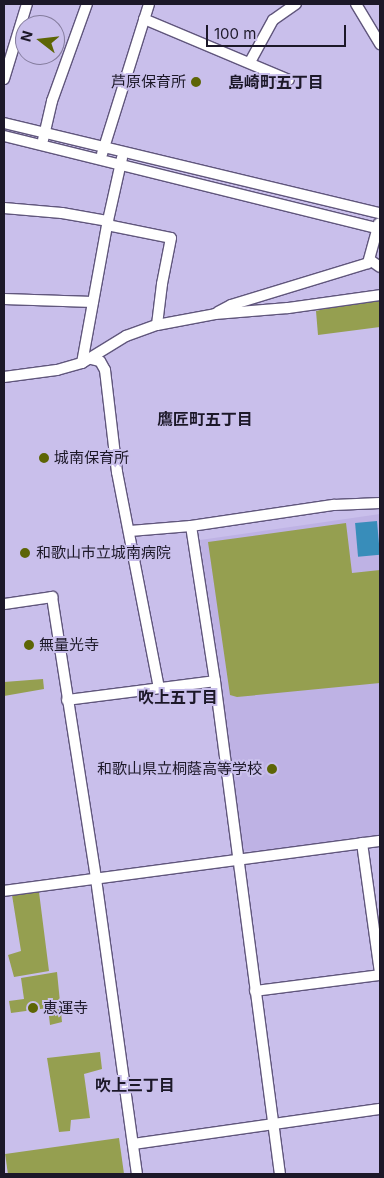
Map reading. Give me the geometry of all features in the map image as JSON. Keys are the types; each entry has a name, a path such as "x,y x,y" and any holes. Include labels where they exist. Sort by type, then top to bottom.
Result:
{"street":[{"path":"4,79 27,4"},
{"path":"42,145 52,102 87,4"},
{"path":"100,160 149,4"},
{"path":"250,62 274,20 296,4"},
{"path":"356,4 380,44"},
{"path":"144,19 289,80"},
{"path":"4,123 380,215 379,229 368,264 231,305 215,314"},
{"path":"4,136 379,229"},
{"path":"86,361 93,302 107,223 123,153"},
{"path":"4,208 62,213 171,238 162,284 157,325"},
{"path":"370,260 380,268"},
{"path":"4,377 58,370 86,361 126,336 157,325 215,314 288,308 380,295"},
{"path":"4,299 93,302"},
{"path":"86,361 100,361 106,370 117,472 159,688"},
{"path":"130,531 190,526 334,505 380,503"},
{"path":"190,526 214,681 280,1174"},
{"path":"4,604 52,597 96,879 138,1174"},
{"path":"67,700 214,681"},
{"path":"4,891 380,841"},
{"path":"255,991 380,974 362,843"},
{"path":"133,1144 380,1109"}],"shaded area":[{"path":"380,514 380,835 252,852 242,850 200,540"}],"green space":[{"path":"380,295 380,327 318,335 316,311"},
{"path":"346,523 352,573 380,570 380,683 237,697 230,695 208,542"},
{"path":"43,679 44,689 4,696 4,682"},
{"path":"39,892 49,971 14,977 8,955 21,951 12,895"},
{"path":"57,972 62,1022 50,1025 48,1008 11,1013 9,1001 24,999 21,978"},
{"path":"100,1052 102,1069 84,1074 90,1118 71,1120 70,1131 59,1132 47,1058"},
{"path":"119,1138 124,1174 8,1174 5,1154"}],"water":[{"path":"377,521 380,555 358,557 355,523"}],"place":[{"name":"芦原保育所","path":"196,82"},
{"name":"城南保育所","path":"44,458"},
{"name":"和歌山市立城南病院","path":"25,553"},
{"name":"無量光寺","path":"29,645"},
{"name":"和歌山県立桐蔭高等学校","path":"272,769"},
{"name":"恵運寺","path":"33,1008"}],"district":[{"name":"島崎町五丁目","path":"276,82"},
{"name":"鷹匠町五丁目","path":"205,419"},
{"name":"吹上五丁目","path":"178,697"},
{"name":"吹上三丁目","path":"135,1085"}]}
